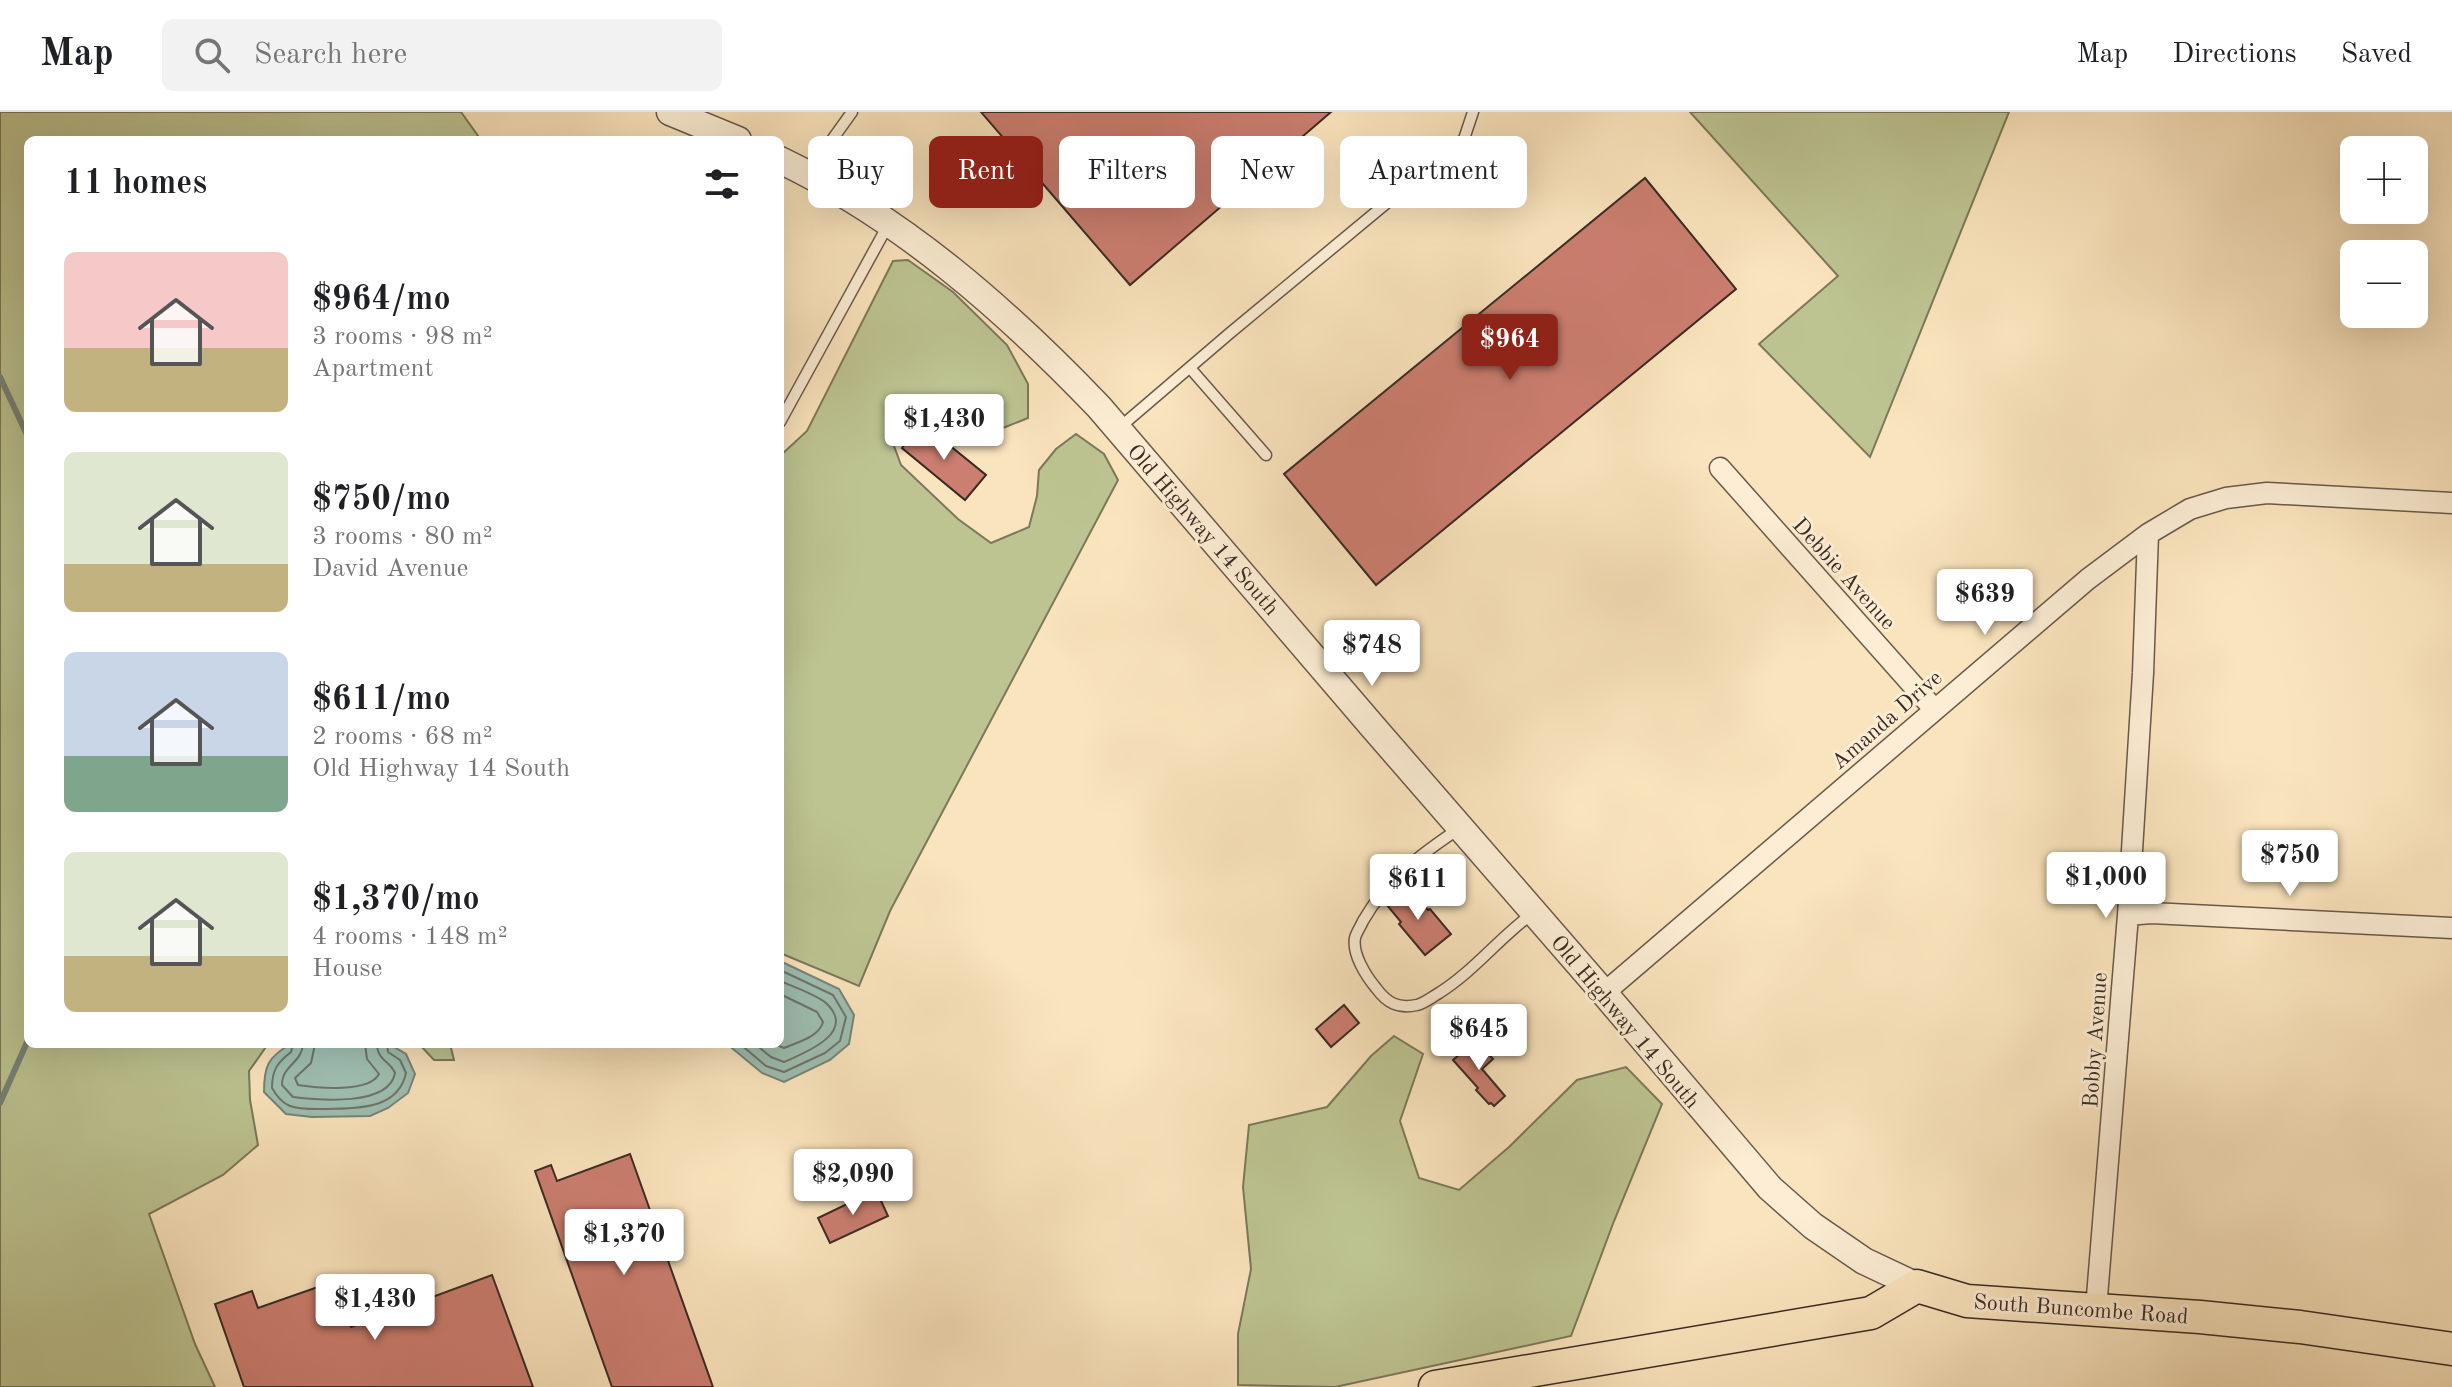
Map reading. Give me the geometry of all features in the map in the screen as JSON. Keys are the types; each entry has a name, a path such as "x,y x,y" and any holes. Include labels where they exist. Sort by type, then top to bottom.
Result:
{"main road":[{"name":"South Buncombe Road","path":"1917,1286 1967,1301 2300,1327 2452,1349"},
{"path":"1435,1387 1527,1379 1871,1313 1917,1286"}],"street":[{"path":"670,112 728,136"},
{"name":"Old Highway 14 South","path":"784,162 841,193 945,265 1013,321 1057,363 1118,429 1770,1188 1813,1226 1864,1261 1917,1286"},
{"name":"Debbie Avenue","path":"1720,468 1934,709"},
{"name":"Amanda Drive","path":"1604,993 2088,579 2148,534 2190,509 2245,495 2267,493 2452,503"},
{"name":"Bobby Avenue","path":"2096,1309 2128,915 2148,534"},
{"path":"2128,915 2151,913 2452,928"}],"lane":[{"path":"807,175 852,112"},
{"path":"1118,429 1464,139 1473,112"},
{"path":"784,415 888,225"},
{"path":"1190,368 1266,455"},
{"path":"1460,828 1386,887 1355,937 1357,956 1385,1000 1398,1007 1420,1004 1453,984 1534,912"}],"green space":[{"path":"0,112 461,112 478,136 24,136 24,1048 265,1048 249,1071 250,1100 258,1145 223,1175 149,1214 195,1344 215,1387 0,1387"},
{"path":"1690,112 2009,112 1870,457 1759,344 1838,276"},
{"path":"908,260 953,292 1007,345 1028,384 1028,418 1003,428 967,434 942,409 905,405 887,427 901,465 958,519 991,543 1029,527 1037,496 1039,470 1056,449 1076,434 1104,454 1118,480 890,911 859,986 784,955 784,452 807,431 893,261"},
{"path":"1394,1036 1423,1054 1400,1121 1419,1178 1459,1190 1509,1147 1577,1080 1626,1067 1662,1104 1571,1336 1335,1387 1238,1385 1238,1334 1251,1269 1243,1187 1249,1125 1327,1107 1371,1056"},
{"path":"423,1048 451,1048 454,1060 434,1060"}],"water":[{"path":"784,963 839,989 854,1015 849,1044 830,1060 784,1082 762,1073 732,1048 784,1048"},
{"path":"285,1048 396,1048 406,1054 415,1074 408,1093 388,1108 370,1116 286,1114 264,1092 266,1069"}],"building":[{"path":"981,112 1331,112 1303,136 1211,136 1211,208 1219,208 1130,285 1064,208 1195,208 1195,136 1059,136 1059,203 1043,184 1043,136 1002,136"},
{"path":"1645,178 1736,289 1376,585 1284,474"},
{"path":"922,423 986,475 965,500 902,448"},
{"path":"1404,889 1412,899 1416,896 1430,909 1451,934 1425,955 1386,904"},
{"path":"1344,1005 1359,1023 1331,1047 1316,1029"},
{"path":"1476,1040 1493,1059 1482,1069 1505,1096 1494,1106 1476,1090 1478,1088 1453,1060"},
{"path":"630,1154 713,1387 612,1387 535,1171 551,1165 557,1181"},
{"path":"876,1190 888,1216 830,1243 818,1218"},
{"path":"492,1275 533,1387 244,1387 215,1304 252,1291 258,1308 335,1281 351,1327"}],"waterway":[{"path":"0,377 24,428"},
{"path":"0,1103 24,1048"}]}
